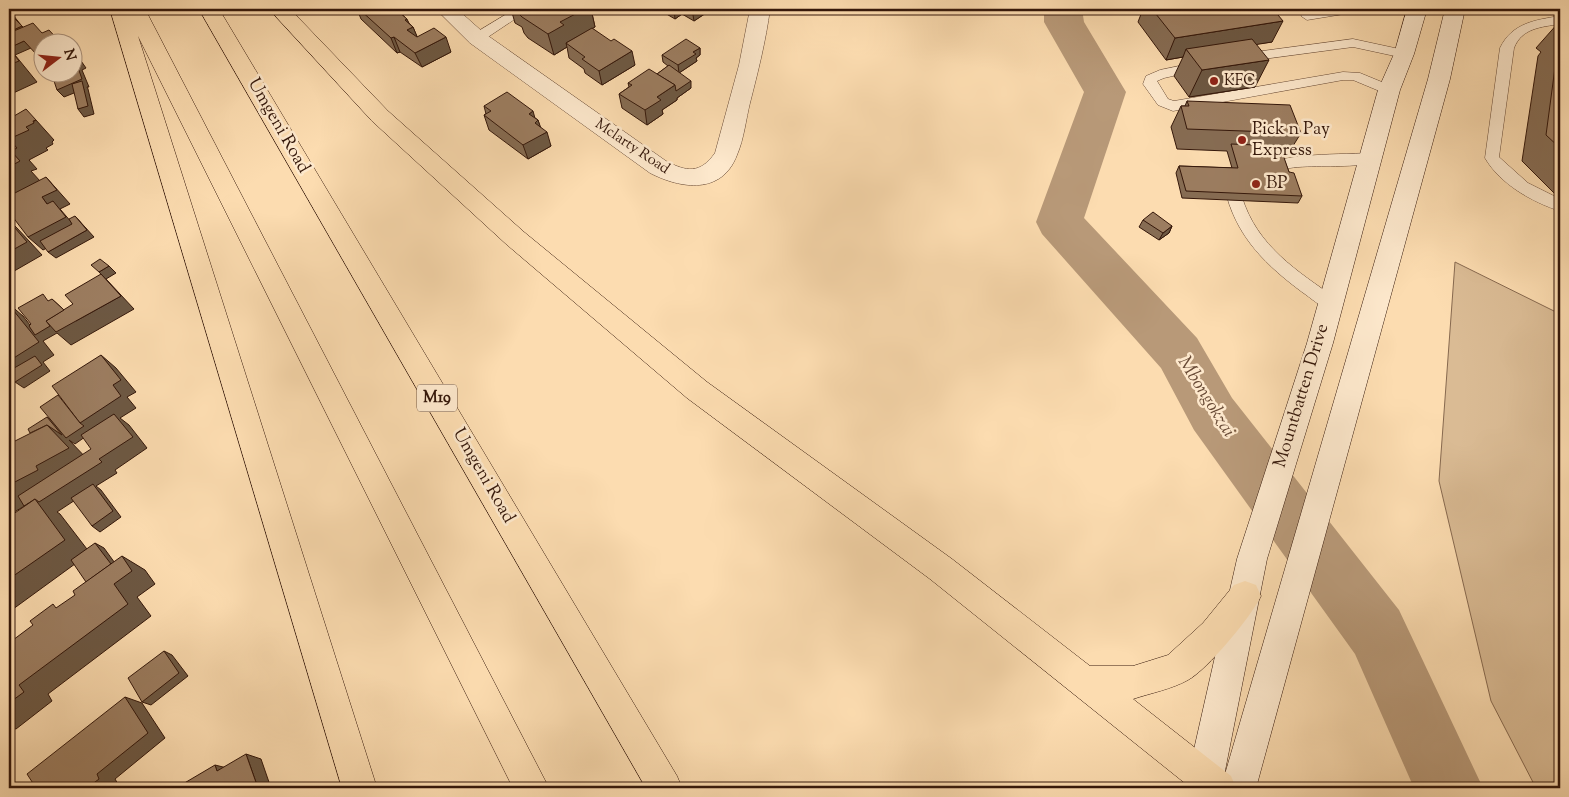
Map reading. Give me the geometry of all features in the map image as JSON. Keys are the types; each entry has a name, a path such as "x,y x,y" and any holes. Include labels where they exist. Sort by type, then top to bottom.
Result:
{"highway":[{"path":"120,9 359,788"},
{"path":"135,9 532,788"},
{"name":"Umgeni Road","path":"209,9 665,788"},
{"path":"279,9 380,116 515,238 697,390 941,570 1086,682 1210,784"},
{"path":"1086,682 1133,683 1178,668 1214,634 1245,596"}],"main road":[{"name":"Mclarty Road","path":"446,9 477,38 658,166 675,176 692,178 707,176 716,168 726,154 747,74 760,9"},
{"name":"Mountbatten Drive","path":"1210,784 1252,559 1331,304 1389,90 1404,54 1412,9"},
{"path":"1238,788 1309,532 1439,79 1455,9"}],"lane":[{"path":"477,38 524,9"},
{"path":"1307,16 1350,9"},
{"path":"1560,20 1526,26 1510,38 1492,158 1510,177 1538,197 1560,205"},
{"path":"1231,60 1353,43 1404,54"},
{"path":"1212,63 1160,74 1151,79 1150,84 1163,102 1173,106 1350,76 1389,90"},
{"path":"1331,304 1282,268 1254,239 1238,215 1234,197 1246,179 1265,170 1294,164 1370,158"}],"shaded area":[{"path":"1455,262 1560,314 1560,788 1536,788 1491,701 1439,481"}],"building":[{"path":"359,9 390,9 395,13 399,12 407,19 405,20 413,27 407,30 417,37 434,28 446,37 415,53 394,37 391,38"},
{"path":"520,9 585,9 560,22 564,25 548,34 522,17 517,12 522,10"},
{"path":"1152,9 1273,9 1283,21 1175,38"},
{"path":"15,19 22,26 9,32 9,21"},
{"path":"33,23 41,32 32,32 32,50 24,41 9,48 9,33"},
{"path":"592,28 611,41 614,39 632,51 599,71 582,59 585,57 566,43"},
{"path":"1560,30 1560,148 1546,135"},
{"path":"686,39 700,48 693,52 696,54 678,65 662,55"},
{"path":"1252,39 1269,60 1202,70 1186,49"},
{"path":"9,48 19,61 9,65"},
{"path":"669,65 691,81 676,91 675,85 657,74"},
{"path":"649,69 675,85 657,97 661,100 645,110 619,94 632,85 628,83"},
{"path":"82,81 88,106 78,109 72,84"},
{"path":"54,82 75,82 57,90"},
{"path":"507,92 533,111 529,114 538,120 535,123 547,132 523,145 484,115 491,111 484,106"},
{"path":"1187,101 1290,105 1301,133 1187,129 1181,106 1189,106"},
{"path":"26,109 36,120 26,127 29,130 9,139 9,119"},
{"path":"9,139 17,148 11,151 20,161 9,167"},
{"path":"1231,144 1280,146 1289,172 1294,173 1302,196 1186,191 1179,166 1238,168"},
{"path":"46,177 57,190 42,197 47,204 53,201 66,217 28,237 9,212 9,196"},
{"path":"1153,212 1172,226 1163,233 1143,220"},
{"path":"75,216 87,230 48,252 40,241 72,224 69,219"},
{"path":"9,221 27,242 9,252"},
{"path":"100,259 109,266 99,272 91,265"},
{"path":"101,274 121,296 56,332 46,321 73,304 65,295"},
{"path":"43,294 48,301 52,299 64,310 46,321 50,326 35,335 29,326 31,324 18,308"},
{"path":"9,305 39,342 9,361"},
{"path":"101,355 121,380 113,385 121,396 80,423 52,386"},
{"path":"35,356 42,365 15,382 9,371"},
{"path":"58,395 84,426 66,438 40,407"},
{"path":"114,414 133,437 99,459 102,462 39,502 35,499 24,506 18,496 91,449 81,435"},
{"path":"47,417 62,435 47,425 30,433 28,429"},
{"path":"47,425 69,448 36,466 38,470 9,485 9,444"},
{"path":"93,484 113,511 92,526 71,498"},
{"path":"35,499 65,540 9,579 9,517"},
{"path":"95,543 111,564 86,582 71,560"},
{"path":"122,556 132,571 114,584 128,604 19,685 24,692 9,703 9,643 33,625 30,621 53,604 56,608 75,595 73,591"},
{"path":"164,651 179,673 142,702 128,678"},
{"path":"125,697 148,733 97,774 99,779 87,788 36,788 27,774"},
{"path":"246,754 258,788 176,788 215,765 217,771"}],"waterway":[{"name":"Mbongokzai","path":"1063,9 1064,22 1105,92 1059,222 1179,353 1213,414 1377,632 1449,788"}],"place":[{"name":"KFC","path":"1214,81"},
{"name":"Pick n Pay Express","path":"1242,140"},
{"name":"BP","path":"1256,184"}]}
